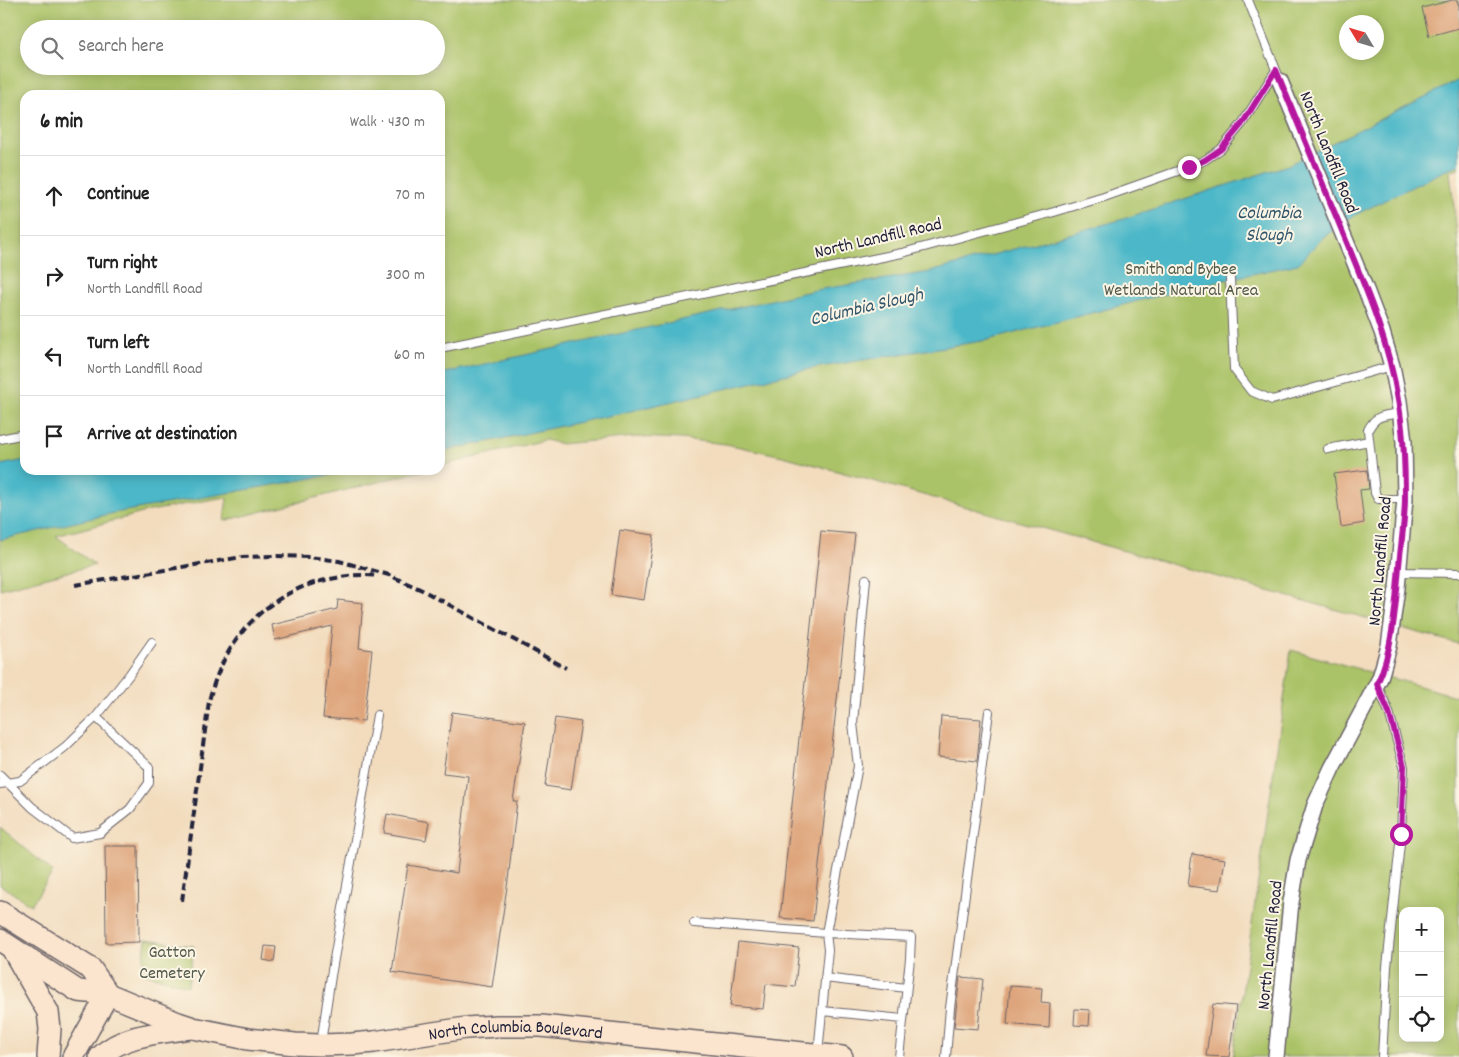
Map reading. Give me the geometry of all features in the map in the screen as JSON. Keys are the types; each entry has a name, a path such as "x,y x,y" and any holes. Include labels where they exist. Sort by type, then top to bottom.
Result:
{"main road":[{"path":"0,912 91,968 108,994 73,1057"},
{"name":"North Columbia Boulevard","path":"6,944 78,991 108,994 193,1028 264,1041 320,1045 374,1042 466,1028 522,1025 562,1027 842,1057"},
{"path":"6,944 48,1012 50,1029 48,1057"},
{"path":"100,1057 121,1042 147,1035 193,1028"}],"street":[{"name":"North Landfill Road","path":"1276,1057 1290,902 1298,860 1314,805 1380,678 1389,646 1405,499 1404,442 1392,366 1382,332 1278,76"}],"lane":[{"name":"North Landfill Road","path":"445,347 902,253 1054,212 1104,197 1189,167 1205,160 1221,149 1278,76 1248,0"},
{"path":"1230,279 1234,369 1251,391 1272,400 1392,366"},
{"path":"1400,413 1378,418 1372,422 1368,430 1375,493 1378,499 1405,499"},
{"path":"0,439 20,435"},
{"path":"1328,449 1370,441"},
{"path":"1398,572 1459,572"},
{"path":"818,1054 828,950 826,933 858,766 853,724 866,578"},
{"path":"4,784 20,781 65,747 96,716 129,675 152,642"},
{"path":"1377,684 1389,712 1404,766 1401,834 1390,931 1382,1057"},
{"path":"946,1057 950,1008 989,712"},
{"path":"320,1045 377,715"},
{"path":"0,774 4,784 72,838 100,833 130,810 149,783 148,767 96,716"},
{"path":"694,923 911,937 899,1057"},
{"path":"825,978 906,988"},
{"path":"822,1011 903,1019"}],"green space":[{"name":"Smith and Bybee Wetlands Natural Area","path":"0,0 1459,0 1459,168 1450,171 1459,253 1459,644 783,456 726,444 681,439 635,437 561,444 545,440 445,465 445,90 20,90 20,475 405,475 224,521 227,498 219,498 150,511 56,536 95,565 0,589"},
{"path":"1291,650 1459,697 1459,1057 1233,1057"},
{"path":"0,827 53,872 31,905 0,885"},
{"name":"Gatton Cemetery","path":"146,939 194,946 188,986 142,973"}],"water":[{"name":"Columbia Slough","path":"1459,80 1459,165 1353,216 1321,239 1298,264 1188,288 988,340 814,368 631,411 445,451 445,373 816,290 930,272 1120,220 1288,165"},
{"path":"20,461 20,475 330,475 114,513 0,540 0,465"}],"building":[{"path":"1457,0 1459,6 1459,28 1429,36 1422,8"},
{"path":"1367,470 1369,489 1360,490 1364,523 1341,527 1334,474"},
{"path":"620,530 654,535 644,600 611,595"},
{"path":"821,531 855,534 813,921 780,918"},
{"path":"338,600 363,603 359,648 372,650 364,721 323,718 332,626 275,640 272,625 337,609"},
{"path":"452,712 525,722 513,801 517,801 508,880 492,987 392,972 408,865 457,873 468,776 443,773"},
{"path":"941,716 981,719 977,761 938,757"},
{"path":"555,718 581,722 571,790 545,786"},
{"path":"387,814 429,822 426,840 384,833"},
{"path":"105,846 138,846 139,942 106,943"},
{"path":"1192,854 1225,859 1220,890 1188,886"},
{"path":"738,942 799,948 795,987 766,984 763,1009 730,1006"},
{"path":"265,946 276,947 274,962 263,960"},
{"path":"960,977 983,979 978,1029 954,1027"},
{"path":"1010,986 1042,988 1041,1002 1050,1003 1049,1028 1007,1024"},
{"path":"1213,1004 1236,1006 1229,1057 1206,1056"},
{"path":"1075,1009 1090,1010 1089,1026 1074,1025"}],"railway":[{"path":"75,585 242,557 309,557 339,561 389,575 422,590 566,668"},
{"path":"182,901 209,701 216,678 238,637 253,620 271,605 290,593 312,584 341,577 378,576"}],"route":[{"path":"1189,167 1205,160 1221,149 1242,124 1276,70 1382,332 1392,366 1404,442 1405,499 1397,588 1389,646 1377,684 1389,712 1404,766 1401,834"}]}
